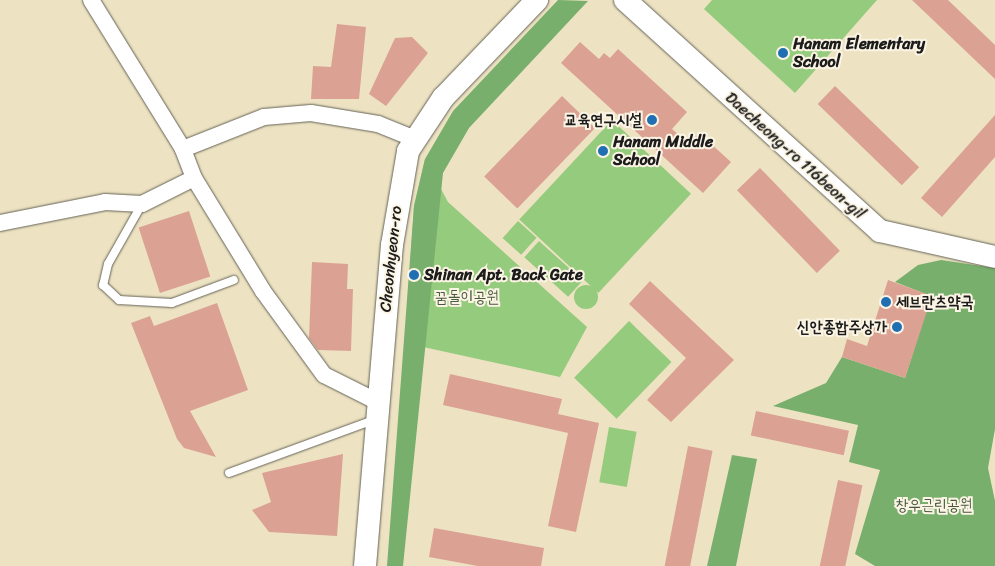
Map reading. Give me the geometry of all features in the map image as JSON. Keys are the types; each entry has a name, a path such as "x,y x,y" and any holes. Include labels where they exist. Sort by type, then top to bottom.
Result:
{"main road":[{"name":"Cheonhyeon-ro","path":"365,566 377,411 397,202 415,139 443,98 537,0"},
{"name":"Daecheong-ro 116beon-gil","path":"624,0 880,232 995,257"}],"street":[{"path":"91,0 183,149 194,178 263,290 324,375 377,411"},
{"path":"183,149 264,117 311,114 378,124 415,139"},
{"path":"0,222 105,202 142,204 194,178"}],"lane":[{"path":"142,204 108,264 103,285 119,300 172,303 234,280"},
{"path":"229,473 377,411"}],"green space":[{"path":"558,0 588,1 469,128 443,173 403,566 387,566 414,206 425,159 453,111"},
{"name":"Hanam Elementary School","path":"712,0 877,0 795,93 704,9"},
{"path":"612,120 691,194 598,293 519,219"},
{"name":"꿈돌이공원","path":"425,159 448,202 587,327 560,377 405,343 414,206"},
{"path":"518,221 537,238 521,255 503,238"},
{"path":"539,241 583,280 568,297 524,257"},
{"name":"창우근린공원","path":"941,260 995,268 995,429 988,468 995,501 995,566 875,566 855,554 880,470 849,462 858,425 773,406 826,383 842,357 905,378 931,296 895,282 918,265"},
{"path":"586,285 594,289 598,297 594,305 586,309 578,305 574,297 578,289"},
{"path":"629,321 671,362 617,419 574,378"},
{"path":"609,427 637,432 627,487 599,482"},
{"path":"732,455 757,459 736,566 707,566"}],"building":[{"path":"912,0 948,0 995,45 995,79"},
{"path":"337,24 366,27 359,99 311,99 313,66 331,67"},
{"path":"412,37 428,53 386,106 369,94 395,38"},
{"name":"교육연구시설","path":"580,42 599,59 604,53 610,58 618,49 687,112 672,129 689,144 699,133 731,162 703,193 561,63"},
{"path":"835,86 919,167 902,185 818,104"},
{"path":"562,96 595,128 517,209 484,177"},
{"path":"995,115 995,157 942,217 921,198"},
{"path":"760,168 840,251 817,273 737,190"},
{"path":"189,211 210,277 160,293 139,227"},
{"path":"312,262 348,264 347,289 353,289 351,351 318,350 309,338"},
{"name":"신안종합주상가","path":"888,280 932,296 905,378 842,357 847,339 867,346"},
{"path":"650,281 734,360 671,422 647,400 686,358 629,304"},
{"path":"217,303 248,390 190,411 216,457 184,448 177,439 131,323 150,316 154,326"},
{"path":"450,374 562,399 558,414 599,423 576,532 548,526 568,433 443,405"},
{"path":"756,411 849,431 844,455 751,435"},
{"path":"688,446 713,451 690,566 665,566"},
{"path":"343,454 337,536 269,532 252,510 271,502 262,473"},
{"path":"838,480 862,485 845,566 820,566"},
{"path":"434,528 544,548 541,566 478,566 429,557"}],"place":[{"name":"Hanam Elementary School","path":"783,53"},
{"name":"교육연구시설","path":"652,120"},
{"name":"Hanam Middle School","path":"603,151"},
{"name":"Shinan Apt. Back Gate","path":"414,275"},
{"name":"세브란츠약국","path":"886,302"},
{"name":"신안종합주상가","path":"897,327"}]}
